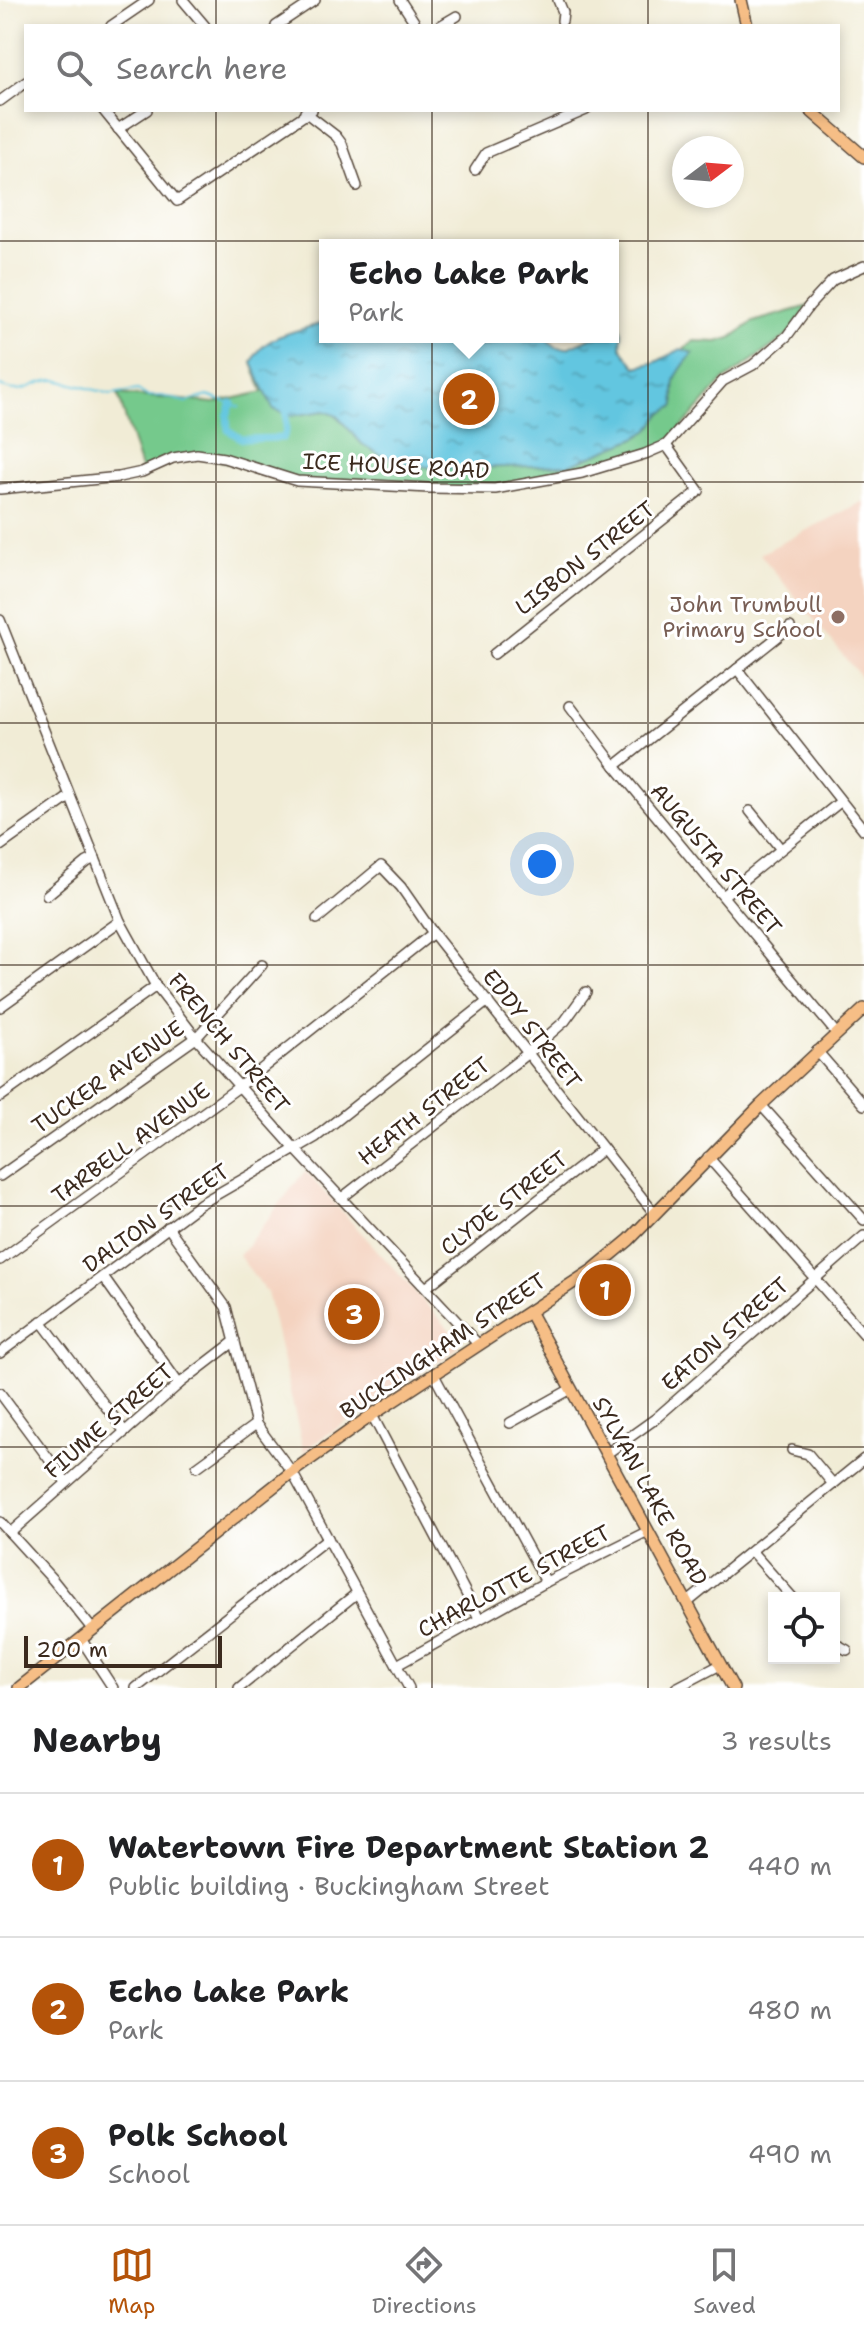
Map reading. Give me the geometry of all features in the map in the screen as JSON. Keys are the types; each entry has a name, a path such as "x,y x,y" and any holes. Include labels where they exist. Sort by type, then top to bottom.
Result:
{"main road":[{"path":"741,0 746,24"},
{"path":"812,112 864,157"},
{"name":"BUCKINGHAM STREET","path":"19,1688 292,1472 372,1415 594,1269 629,1240 708,1157 864,1009"},
{"name":"SYLVAN LAKE ROAD","path":"530,1313 733,1688"}],"street":[{"path":"114,24 149,0"},
{"path":"183,0 203,24"},
{"path":"279,24 315,0"},
{"path":"400,0 416,24"},
{"path":"558,0 563,12 562,21"},
{"path":"443,24 457,16"},
{"path":"0,101 24,83"},
{"path":"105,112 177,201 306,112"},
{"path":"118,129 144,112"},
{"path":"308,112 342,144 357,186"},
{"path":"475,170 486,153 581,112"},
{"name":"ICE HOUSE ROAD","path":"0,489 119,477 142,472 173,458 197,454 224,458 297,481 495,489 582,473 666,445 723,381 753,365 787,336 833,280 864,266"},
{"name":"LISBON STREET","path":"494,654 699,491 666,445"},
{"name":"FRENCH STREET","path":"0,622 120,921 156,986 196,1038 296,1150 479,1345"},
{"path":"615,766 790,627"},
{"path":"737,669 864,830"},
{"name":"AUGUSTA STREET","path":"570,706 615,766 836,1033"},
{"path":"0,846 69,797"},
{"path":"723,896 840,802"},
{"path":"750,811 780,848"},
{"path":"47,895 95,858"},
{"name":"EDDY STREET","path":"317,919 381,866 401,887 433,933 655,1214"},
{"path":"0,1007 120,921"},
{"name":"TARBELL AVENUE","path":"0,1260 240,1086 433,933"},
{"name":"TUCKER AVENUE","path":"0,1176 196,1038 262,965"},
{"path":"0,1097 156,986"},
{"name":"HEATH STREET","path":"343,1197 528,1053 565,1021 586,992"},
{"name":"DALTON STREET","path":"0,1353 200,1204 316,1137 488,1001"},
{"path":"817,1051 864,1105"},
{"path":"761,1105 864,1220"},
{"name":"CLYDE STREET","path":"427,1287 603,1149"},
{"path":"708,1157 864,1334"},
{"path":"168,1227 226,1307 256,1424 292,1472 409,1688"},
{"name":"EATON STREET","path":"606,1454 655,1419 864,1236"},
{"path":"103,1277 179,1384"},
{"path":"41,1321 125,1432"},
{"name":"FIUME STREET","path":"10,1533 179,1384 235,1341"},
{"path":"434,1375 546,1582"},
{"path":"510,1423 571,1389"},
{"path":"0,1393 66,1482"},
{"path":"372,1415 479,1618"},
{"path":"197,1467 256,1424"},
{"path":"792,1450 808,1454 833,1484"},
{"path":"688,1602 864,1459"},
{"path":"0,1522 93,1630"},
{"name":"CHARLOTTE STREET","path":"397,1665 546,1582 648,1531"},
{"path":"136,1688 328,1538"},
{"path":"752,1552 788,1592"},
{"path":"239,1688 357,1593"},
{"path":"81,1639 113,1688"},
{"path":"840,1646 847,1650"},
{"path":"676,1688 720,1665"}],"shaded area":[{"name":"John Trumbull Primary School","path":"864,501 864,681 760,554"},
{"path":"305,1171 460,1341 448,1355 304,1453 267,1292 239,1256"}],"green space":[{"path":"809,306 787,336 723,381 666,445 645,454 495,489 297,481 197,454 142,472 118,394 214,403 263,392 252,363 257,353 273,340 319,324 319,343 447,343 460,349 497,343 551,343 567,348 578,343 619,343 619,325 623,352 636,367 679,360 684,349 694,341 717,342 731,338 753,322"}],"water":[{"path":"319,324 319,343 447,343 460,349 497,343 551,343 567,348 578,343 619,343 619,326 622,332 621,348 636,367 656,362 681,349 693,353 676,376 675,406 661,414 649,430 636,438 569,465 438,469 380,455 362,444 337,416 325,411 291,416 273,409 252,363 257,353 272,340"}],"waterway":[{"path":"0,386 17,390 57,380 111,394 138,390 147,396 186,402 208,396 240,407"},
{"path":"232,403 227,416 228,430 242,439 283,438 286,414"}],"place":[{"name":"Echo Lake Park","path":"469,399"},
{"name":"John Trumbull Primary School","path":"838,617"},
{"name":"Watertown Fire Department Station 2","path":"605,1290"},
{"name":"Polk School","path":"354,1314"}]}
